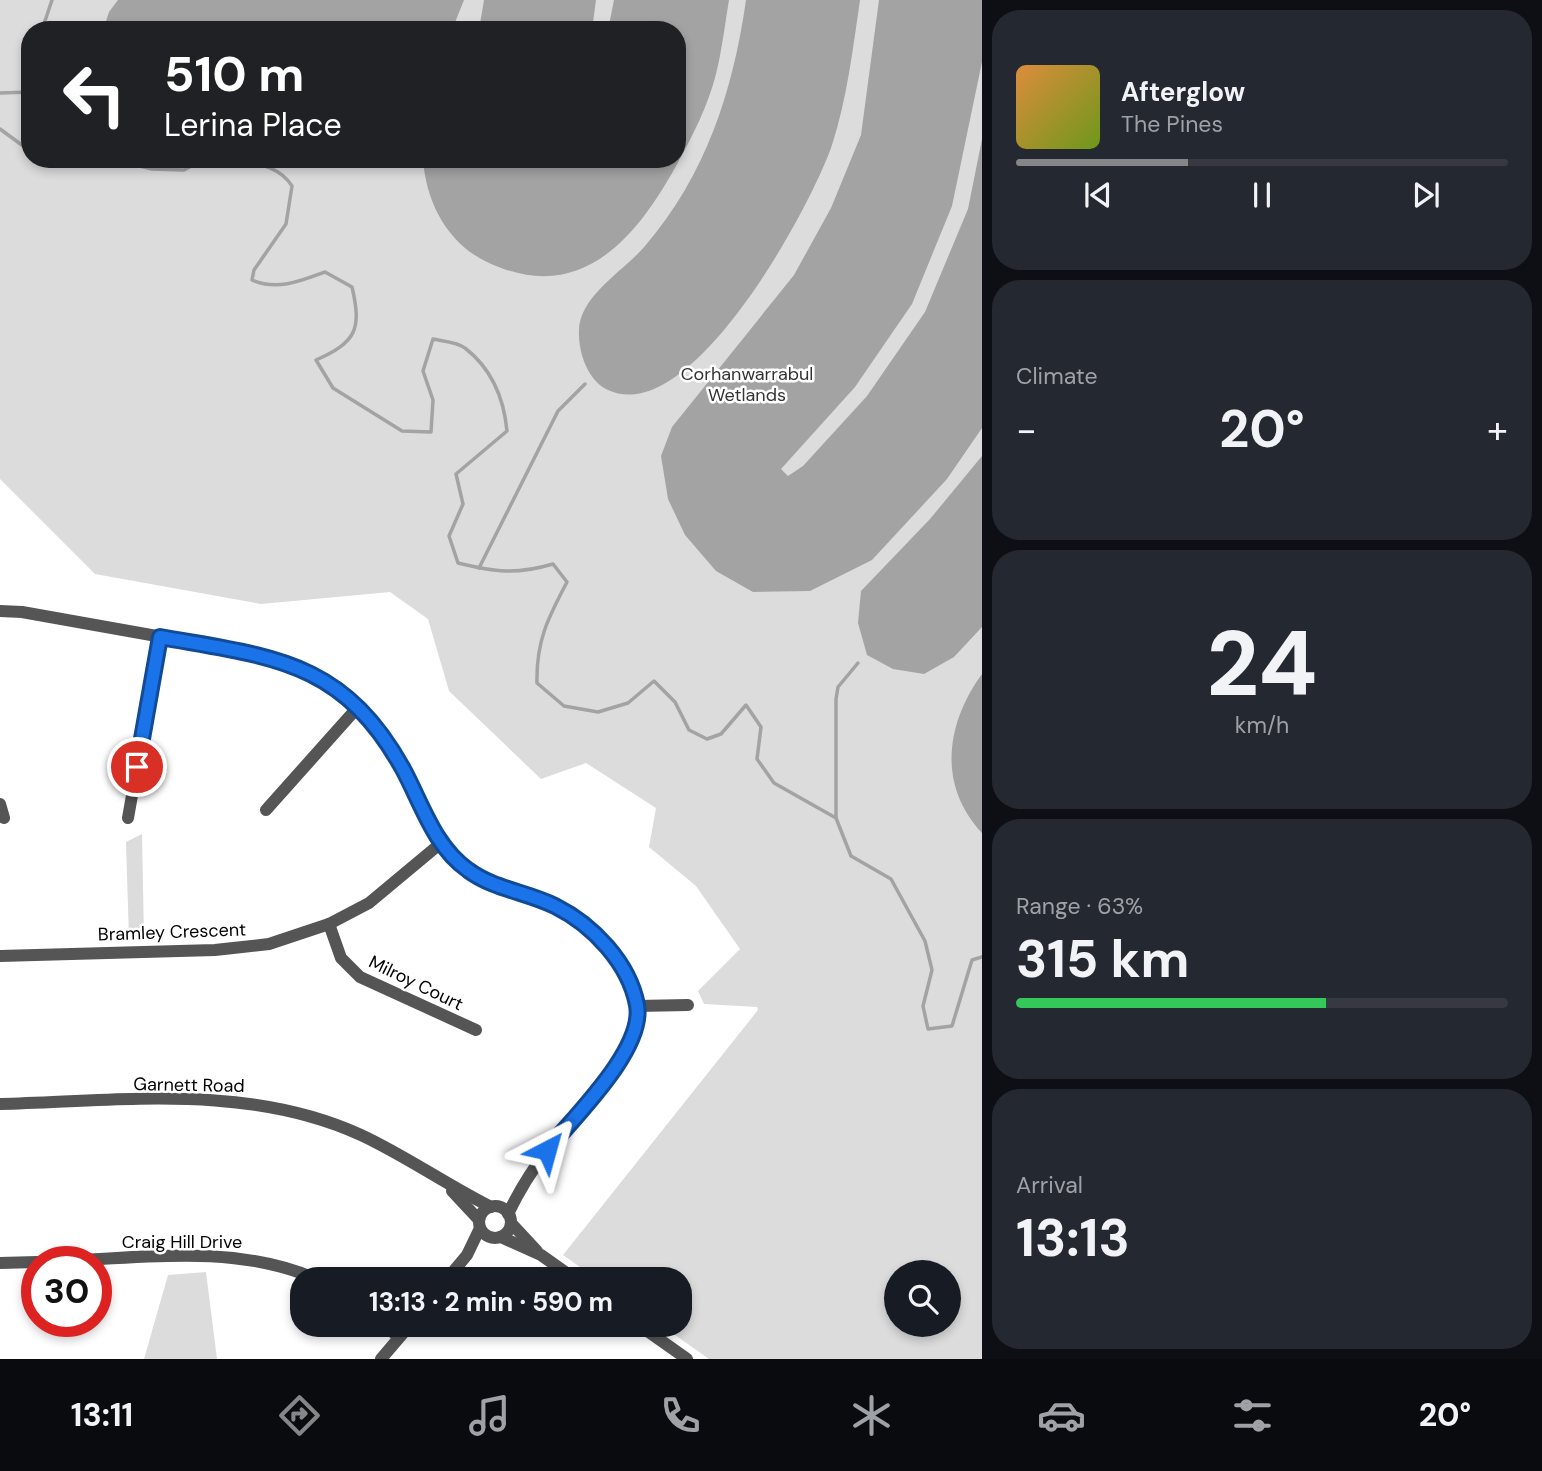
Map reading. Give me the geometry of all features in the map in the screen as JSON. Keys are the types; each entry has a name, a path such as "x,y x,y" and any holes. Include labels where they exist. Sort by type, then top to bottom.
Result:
{"street":[{"path":"0,611 31,613 289,662 327,682 376,726 402,768 441,843 474,874 555,906 600,939 626,976 637,1006 633,1032 618,1063 502,1212"},
{"path":"128,818 160,637"},
{"path":"266,810 357,708"},
{"path":"0,804 4,818"},
{"name":"Bramley Crescent","path":"0,956 242,948 269,944 329,924 369,903 441,843"},
{"name":"Milroy Court","path":"329,924 341,958 360,976 476,1030"},
{"path":"637,1006 688,1005"},
{"name":"Garnett Road","path":"0,1104 201,1099 263,1105 360,1135 444,1184 502,1212 541,1255 558,1267"},
{"name":"Garnett Road","path":"444,1184 480,1224 496,1237 541,1255"},
{"path":"457,1267 467,1255 483,1212 502,1212"},
{"path":"467,1255 508,1231 502,1212"},
{"name":"Craig Hill Drive","path":"112,1260 226,1256 271,1263 290,1270"},
{"path":"0,1263 21,1262"},
{"path":"656,1337 687,1359"},
{"path":"382,1359 400,1338"}],"green space":[{"name":"Corhanwarrabul Wetlands","path":"0,0 982,0 982,1359 709,1359 678,1337 692,1337 692,1267 580,1267 563,1255 758,1010 757,1007 704,1004 698,991 740,949 696,886 649,847 656,808 586,763 541,779 449,691 428,619 390,592 261,604 95,574 0,479"},
{"path":"142,834 144,939 129,939 126,842"},
{"path":"206,1272 217,1359 144,1359 168,1275"}],"shaded area":[{"path":"118,0 464,0 456,21 106,21"},
{"path":"484,0 596,0 593,21 480,21"},
{"path":"614,0 729,0 716,74 709,98 686,148 686,21 610,21"},
{"path":"746,0 860,0 846,92 832,145 800,215 774,260 710,346 675,377 641,393 608,390 595,380 582,357 579,339 581,318 594,295 645,246 685,190 700,161 724,99"},
{"path":"879,0 982,0 982,62 952,206 912,304 855,387 781,469 788,476 803,466 867,396 925,312 968,209 982,139 982,428 947,479 872,560 810,591 753,592 716,571 685,535 668,499 661,456 672,427 794,275 831,208 861,135"},
{"path":"424,168 675,168 642,218 622,240 601,258 576,270 550,276 520,274 473,254 450,232 441,219"},
{"path":"982,456 982,627 954,657 924,674 893,669 867,655 858,623 861,591 930,519"},
{"path":"982,674 982,833 958,795 952,754 960,713"}],"waterway":[{"path":"45,21 52,0"},
{"path":"0,93 21,92"},
{"path":"0,129 21,144"},
{"path":"148,168 188,168"},
{"path":"269,168 281,174 292,186 286,224 254,270 252,280 280,285 325,272 352,287 356,314 353,333 340,347 316,360 333,388 402,431 431,432 433,400 423,371 433,339 462,346 483,365 495,385 503,407 507,431 456,474 463,504 449,536 458,563 505,571 528,570 553,564 567,582 544,630 537,683 564,706 598,712 628,703 654,681 675,702 689,730 707,739 721,734 746,705 761,727 757,759 774,783 836,818 851,856 891,879 925,941 932,970 923,1006 928,1029 952,1026 972,960 982,957"},
{"path":"479,568 558,411 585,384"},
{"path":"836,818 836,699 838,687 858,663"}],"route":[{"path":"137,767 160,637 289,662 327,682 357,708 376,726 402,768 441,843 466,869 482,879 555,906 569,914 610,948 626,976 637,1006 627,1049 547,1150"}]}
